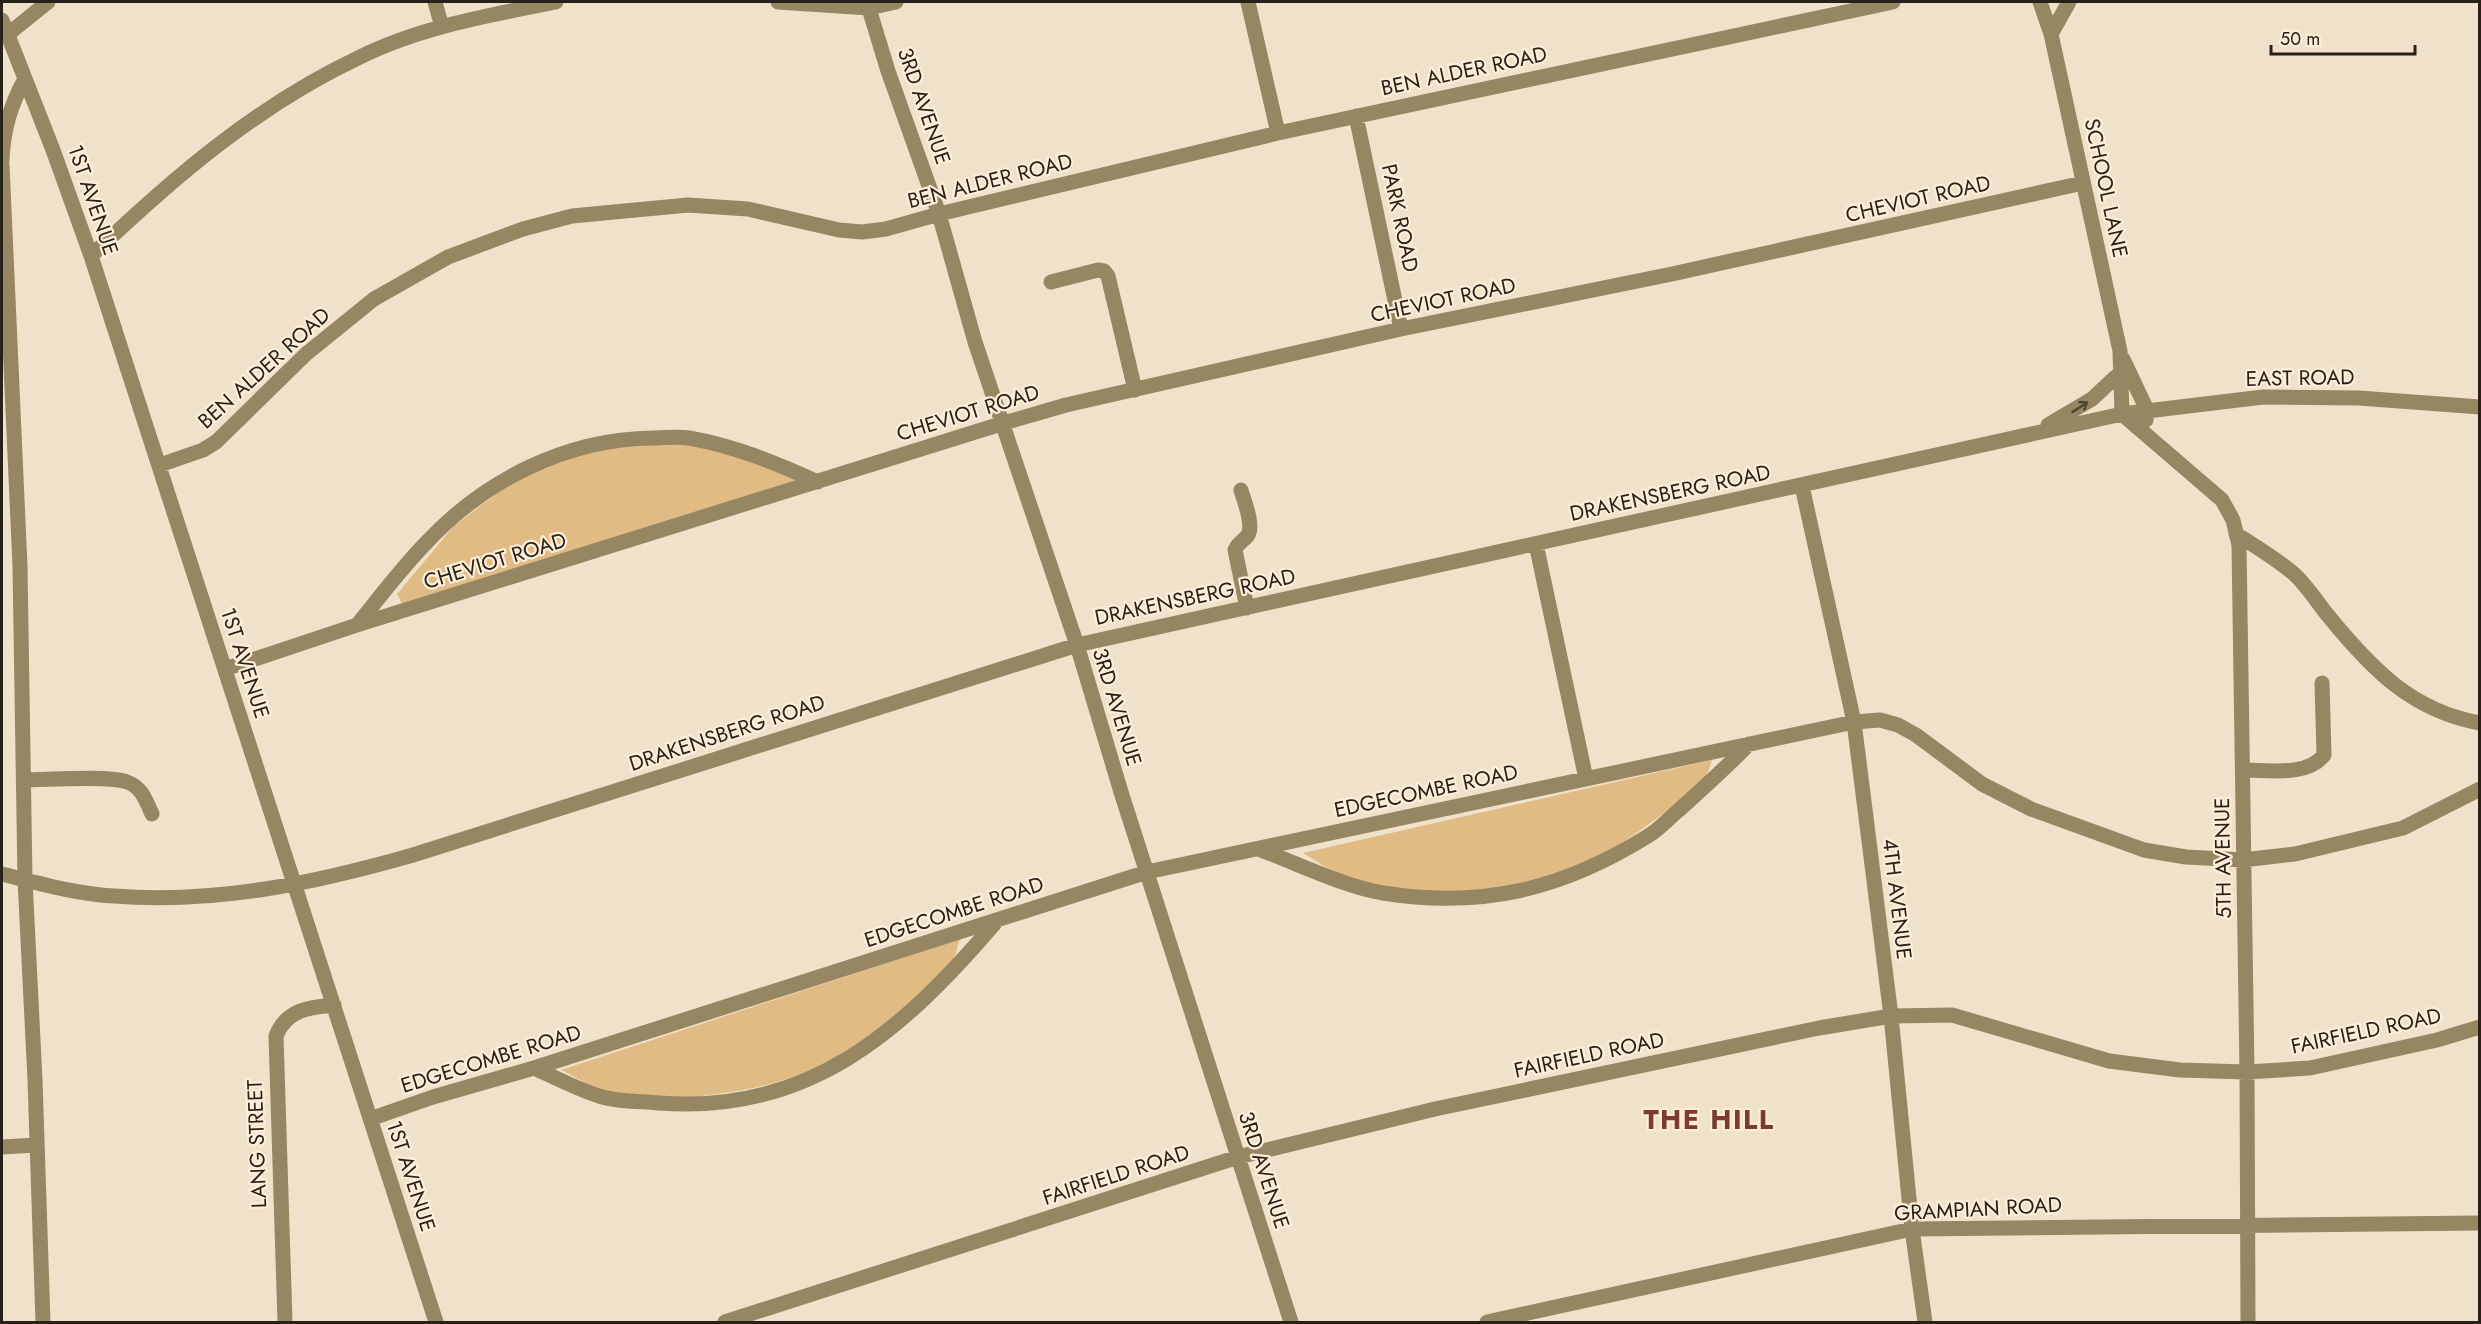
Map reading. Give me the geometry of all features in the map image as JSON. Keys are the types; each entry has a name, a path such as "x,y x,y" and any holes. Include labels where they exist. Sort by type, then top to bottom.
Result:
{"street":[{"path":"7,35 48,2"},
{"path":"435,2 442,27"},
{"path":"91,256 154,196 209,150 274,104 360,56 442,27 556,2"},
{"path":"778,2 868,5 896,2"},
{"path":"1248,2 1278,133"},
{"name":"BEN ALDER ROAD","path":"160,465 203,450 216,442 306,354 374,299 448,257 523,229 572,216 688,206 748,209 839,230 862,232 886,229 939,214 1278,133 1893,2"},
{"name":"SCHOOL LANE","path":"2040,2 2051,34 2120,351 2122,414"},
{"path":"2051,34 2069,2"},
{"name":"3RD AVENUE","path":"868,5 888,71 939,214 975,342 1077,645 1291,1323"},
{"name":"1ST AVENUE","path":"2,20 91,256 436,1323"},
{"path":"25,79 8,115 3,135 2,163 20,566 26,880 43,1323"},
{"name":"PARK ROAD","path":"1356,116 1401,329"},
{"name":"CHEVIOT ROAD","path":"225,669 357,625 1066,405 1401,329 1671,274 2083,183"},
{"path":"1051,282 1098,270 1104,271 1108,276 1135,390"},
{"name":"SCHOOL LANE","path":"2120,351 2147,410"},
{"path":"2033,434 2092,399 2121,372"},
{"name":"EAST ROAD","path":"2122,414 2263,397 2359,398 2480,407"},
{"path":"2144,432 2147,410"},
{"name":"5TH AVENUE","path":"2122,414 2222,500 2233,520 2236,534 2241,615 2248,1323"},
{"name":"DRAKENSBERG ROAD","path":"2,874 101,895 161,898 228,895 294,886 424,852 1077,645 2122,414"},
{"name":"CHEVIOT ROAD","path":"357,625 425,543 470,503 544,459 582,446 632,438 687,438 758,456 818,482"},
{"name":"4TH AVENUE","path":"1802,486 1854,722 1891,1016 1912,1229 1924,1323"},
{"path":"1241,490 1250,526 1248,534 1237,543 1235,550 1247,608"},
{"path":"2236,534 2294,573 2340,630 2387,681 2429,707 2456,719 2480,723"},
{"path":"1536,544 1586,779"},
{"path":"2243,770 2288,770 2311,767 2318,763 2324,755 2322,683"},
{"name":"EDGECOMBE ROAD","path":"370,1119 433,1097 534,1068 1147,872 1854,722 1880,720 1898,725 1916,735 1982,784 2031,809 2144,850 2186,856 2243,860 2295,854 2403,828 2480,789"},
{"path":"1258,849 1352,884 1381,892 1426,898 1477,899 1534,888 1583,872 1650,836 1727,767 1749,744"},
{"path":"24,780 112,779 127,782 144,796 152,814"},
{"path":"534,1068 597,1096 628,1101 688,1106 778,1091 819,1076 864,1049 927,998 996,921"},
{"name":"LANG STREET","path":"285,1323 276,1036 284,1021 299,1011 334,1005"},
{"name":"FAIRFIELD ROAD","path":"724,1323 1238,1157 1435,1109 1819,1028 1891,1016 1952,1015 2109,1061 2180,1070 2247,1072 2310,1068 2437,1040 2480,1027"},
{"path":"2,1146 36,1145"},
{"name":"GRAMPIAN ROAD","path":"1487,1323 1912,1229 2480,1223"}],"shaded area":[{"path":"708,442 797,480 402,604 397,594 453,527 547,460 597,446"},
{"path":"1712,760 1706,775 1694,789 1630,837 1580,866 1531,882 1450,892 1396,889 1347,878 1303,853"},
{"path":"960,939 955,955 945,970 886,1023 837,1058 790,1078 739,1091 711,1095 656,1097 607,1091 561,1070"}],"district":[{"name":"THE HILL","path":"1709,1119"}]}
